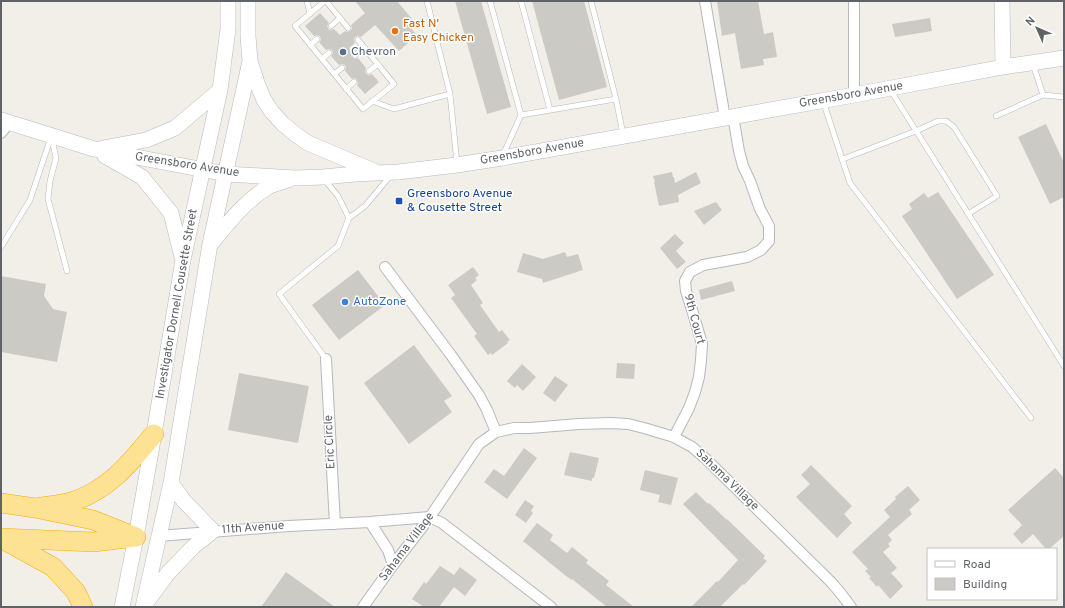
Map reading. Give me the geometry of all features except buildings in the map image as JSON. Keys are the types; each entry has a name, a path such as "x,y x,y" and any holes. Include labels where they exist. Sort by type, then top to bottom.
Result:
{"highway":[{"path":"35,508 71,502 97,491 111,481 132,461 154,434"},
{"path":"1,503 35,508 93,520 136,537"},
{"path":"1,538 94,542 136,537"},
{"path":"1,538 53,567 76,592 83,607"}],"main road":[{"name":"Investigator Dornell Cousette Street","path":"122,607 136,537 183,260 220,90 228,29 228,1"},
{"path":"248,1 250,61 264,100 272,112 286,127 308,143 386,173"},
{"path":"1002,1 1002,67"},
{"name":"Greensboro Avenue","path":"4,125 52,136 94,149 226,174 295,178 323,177 386,173 458,165 502,158 1002,67 1064,58"},
{"name":"Investigator Dornell Cousette Street","path":"143,607 171,483 210,244 250,61"},
{"path":"94,149 146,140 175,128 220,90"},
{"path":"94,149 142,177 171,213 183,260"},
{"path":"210,244 251,199 269,187 295,178"},
{"path":"143,607 168,573 194,547 214,531 184,500 171,483"},
{"name":"11th Avenue","path":"136,537 158,536"}],"street":[{"name":"9th Court","path":"674,436 689,408 695,392 701,360 702,344 686,291 685,281 690,272 703,265 747,257 761,250 768,241 769,226 760,209 743,166 729,117 705,1"},
{"path":"854,1 854,95"},
{"path":"385,267 479,395 496,432"},
{"name":"Eric Circle","path":"326,359 335,524"},
{"name":"Sahama Village","path":"363,607 430,517 480,444 496,432 516,428 579,424 628,424 674,436 692,447 832,583 851,607"},
{"path":"430,517 442,523 551,607"},
{"name":"11th Avenue","path":"158,536 430,517"},
{"path":"370,522 388,550 393,565"}],"lane":[{"path":"307,1 310,14"},
{"path":"348,28 325,1 295,26 363,109 394,84 358,40"},
{"path":"427,1 450,94 458,165"},
{"path":"490,1 521,115 502,158"},
{"path":"521,1 550,110"},
{"path":"591,1 624,136"},
{"path":"331,26 340,18"},
{"path":"310,45 316,40"},
{"path":"355,56 365,48"},
{"path":"322,59 329,53"},
{"path":"1032,63 1043,95"},
{"path":"369,71 378,64"},
{"path":"334,74 342,68"},
{"path":"346,89 354,82"},
{"path":"889,88 1064,366"},
{"path":"372,101 394,109 450,94"},
{"path":"996,116 1043,95 1064,97"},
{"path":"521,115 616,99"},
{"path":"822,100 850,183 1031,418"},
{"path":"843,159 938,121 946,121 954,127 997,196 968,214"},
{"path":"1,246 30,200 52,136"},
{"path":"52,136 56,158 50,181 48,199 67,271"},
{"path":"326,359 279,294 338,246 348,218 365,206 386,173"},
{"path":"323,177 338,196 348,218"}],"place":[{"name":"Fast N' Easy Chicken","path":"395,31"},
{"name":"Chevron","path":"343,52"},
{"name":"Greensboro Avenue & Cousette Street","path":"399,201"},
{"name":"AutoZone","path":"345,302"}]}
